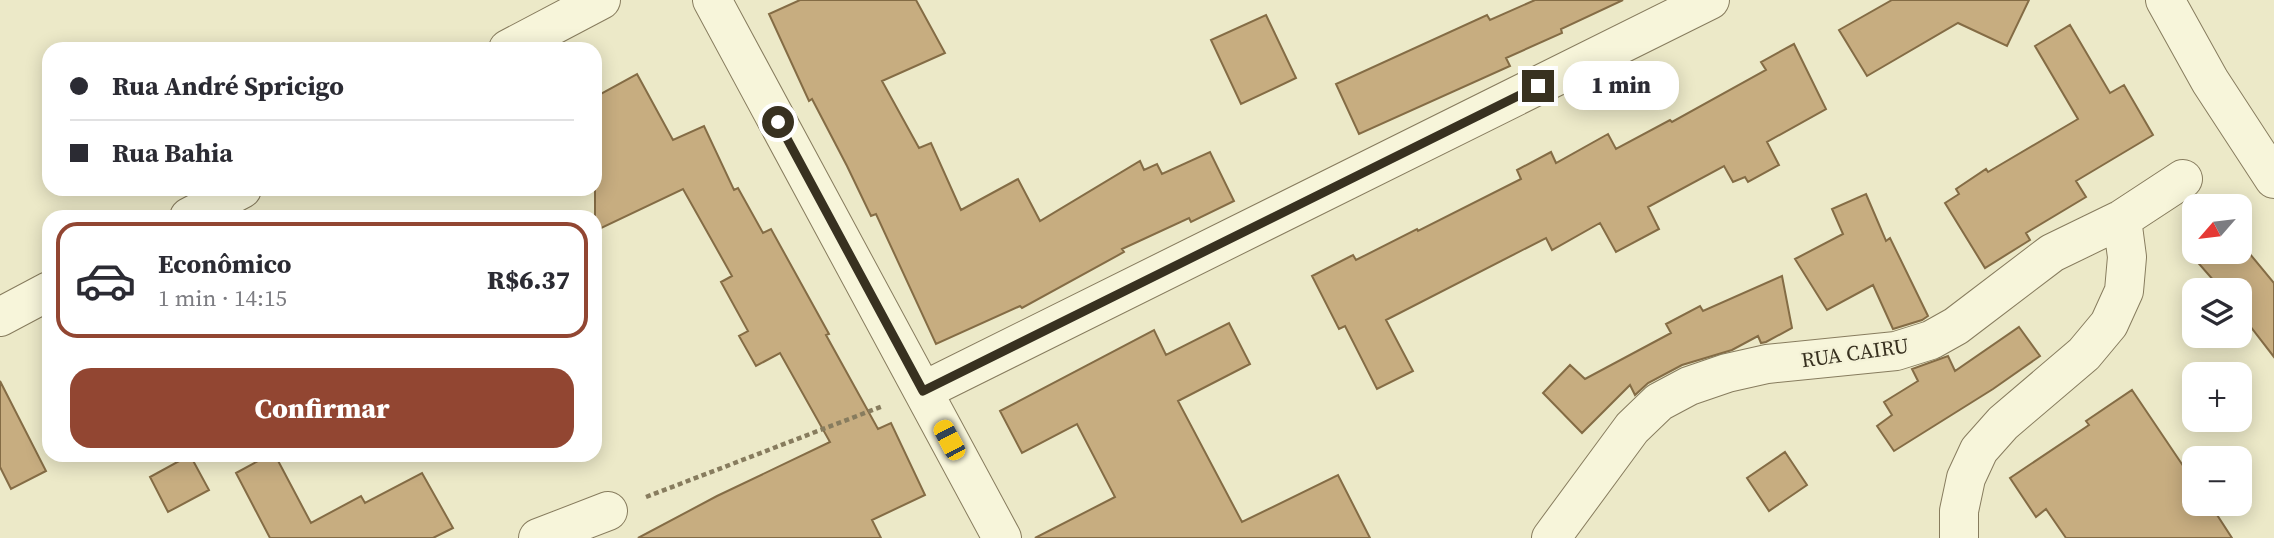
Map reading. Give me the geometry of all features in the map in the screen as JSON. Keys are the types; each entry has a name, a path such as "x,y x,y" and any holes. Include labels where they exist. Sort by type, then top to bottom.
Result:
{"street":[{"path":"521,42 601,0"},
{"path":"712,0 1002,538"},
{"path":"923,391 1710,0"},
{"path":"2165,0 2210,80 2274,179"},
{"name":"RUA CAIRU","path":"1551,538 1632,428 1659,402 1689,386 1727,373 1767,364 1896,351 1931,340 1956,326 2052,253 2122,219 2183,179"},
{"path":"202,210 229,196"},
{"path":"1959,538 1959,511 1966,478 1979,450 2003,423 2084,354 2109,324 2124,291 2127,257 2122,219"},
{"path":"0,317 42,295"},
{"path":"538,538 608,511"}],"path":[{"path":"608,511 923,391"}],"building":[{"path":"800,0 916,0 945,53 882,81 919,148 931,143 961,210 1018,179 1040,221 1140,161 1144,170 1157,164 1162,174 1210,152 1234,201 1191,222 1189,218 1122,249 1124,252 1022,308 1020,306 936,344 876,214 871,216 812,99 809,101 769,14"},
{"path":"1535,0 1623,0 1561,29 1562,33 1506,58 1510,66 1359,134 1336,84 1487,15 1490,20"},
{"path":"1892,0 2029,0 2007,46 1958,23 1867,76 1839,30"},
{"path":"1266,15 1296,78 1241,104 1211,40"},
{"path":"2070,25 2110,93 2124,85 2153,135 2076,181 2086,197 2026,233 2030,240 1985,268 1945,203 1959,194 1956,189 1986,169 1988,172 2078,119 2035,46"},
{"path":"1794,44 1826,109 1767,142 1779,165 1748,182 1745,177 1733,182 1724,166 1648,207 1659,229 1616,252 1600,223 1552,250 1546,238 1386,320 1413,371 1377,389 1345,326 1339,329 1312,276 1353,255 1356,260 1521,179 1517,170 1551,152 1556,163 1608,134 1616,149 1670,120 1672,122 1766,70 1761,62"},
{"path":"637,74 673,140 704,126 734,190 738,188 763,233 771,229 878,429 891,423 925,495 872,520 881,538 638,538 717,496 830,442 780,353 756,366 739,336 748,331 721,282 732,276 683,189 602,228 602,210 595,210 595,196 602,196 602,93"},
{"path":"1866,194 1886,241 1890,238 1928,316 1922,320 1893,329 1873,285 1827,310 1795,259 1843,234 1832,209"},
{"path":"2252,256 2274,283 2274,357 2252,329 2252,278 2211,278 2199,264 2252,264"},
{"path":"1782,276 1792,328 1766,342 1761,343 1758,336 1732,350 1682,365 1648,383 1635,395 1630,385 1582,433 1543,393 1570,365 1585,379 1671,333 1666,324 1700,306 1703,311"},
{"path":"1229,323 1250,364 1178,401 1242,522 1338,475 1370,538 1035,538 1115,497 1077,424 1022,453 1000,411 1154,330 1166,355"},
{"path":"2019,327 2040,356 1894,451 1877,426 1892,415 1884,402 1918,381 1912,369 1948,356 1955,371"},
{"path":"0,381 46,471 11,489 0,467"},
{"path":"2132,390 2182,464 2182,516 2218,516 2232,538 2066,538 2046,509 2036,517 2010,478 2089,425 2086,421"},
{"path":"1785,452 1807,485 1769,511 1747,478"},
{"path":"177,462 194,462 209,490 168,512 150,477"},
{"path":"256,462 279,462 311,523 361,496 365,503 422,473 453,528 433,538 270,538 236,473"}],"route":[{"path":"778,122 923,391 1538,86"}]}
